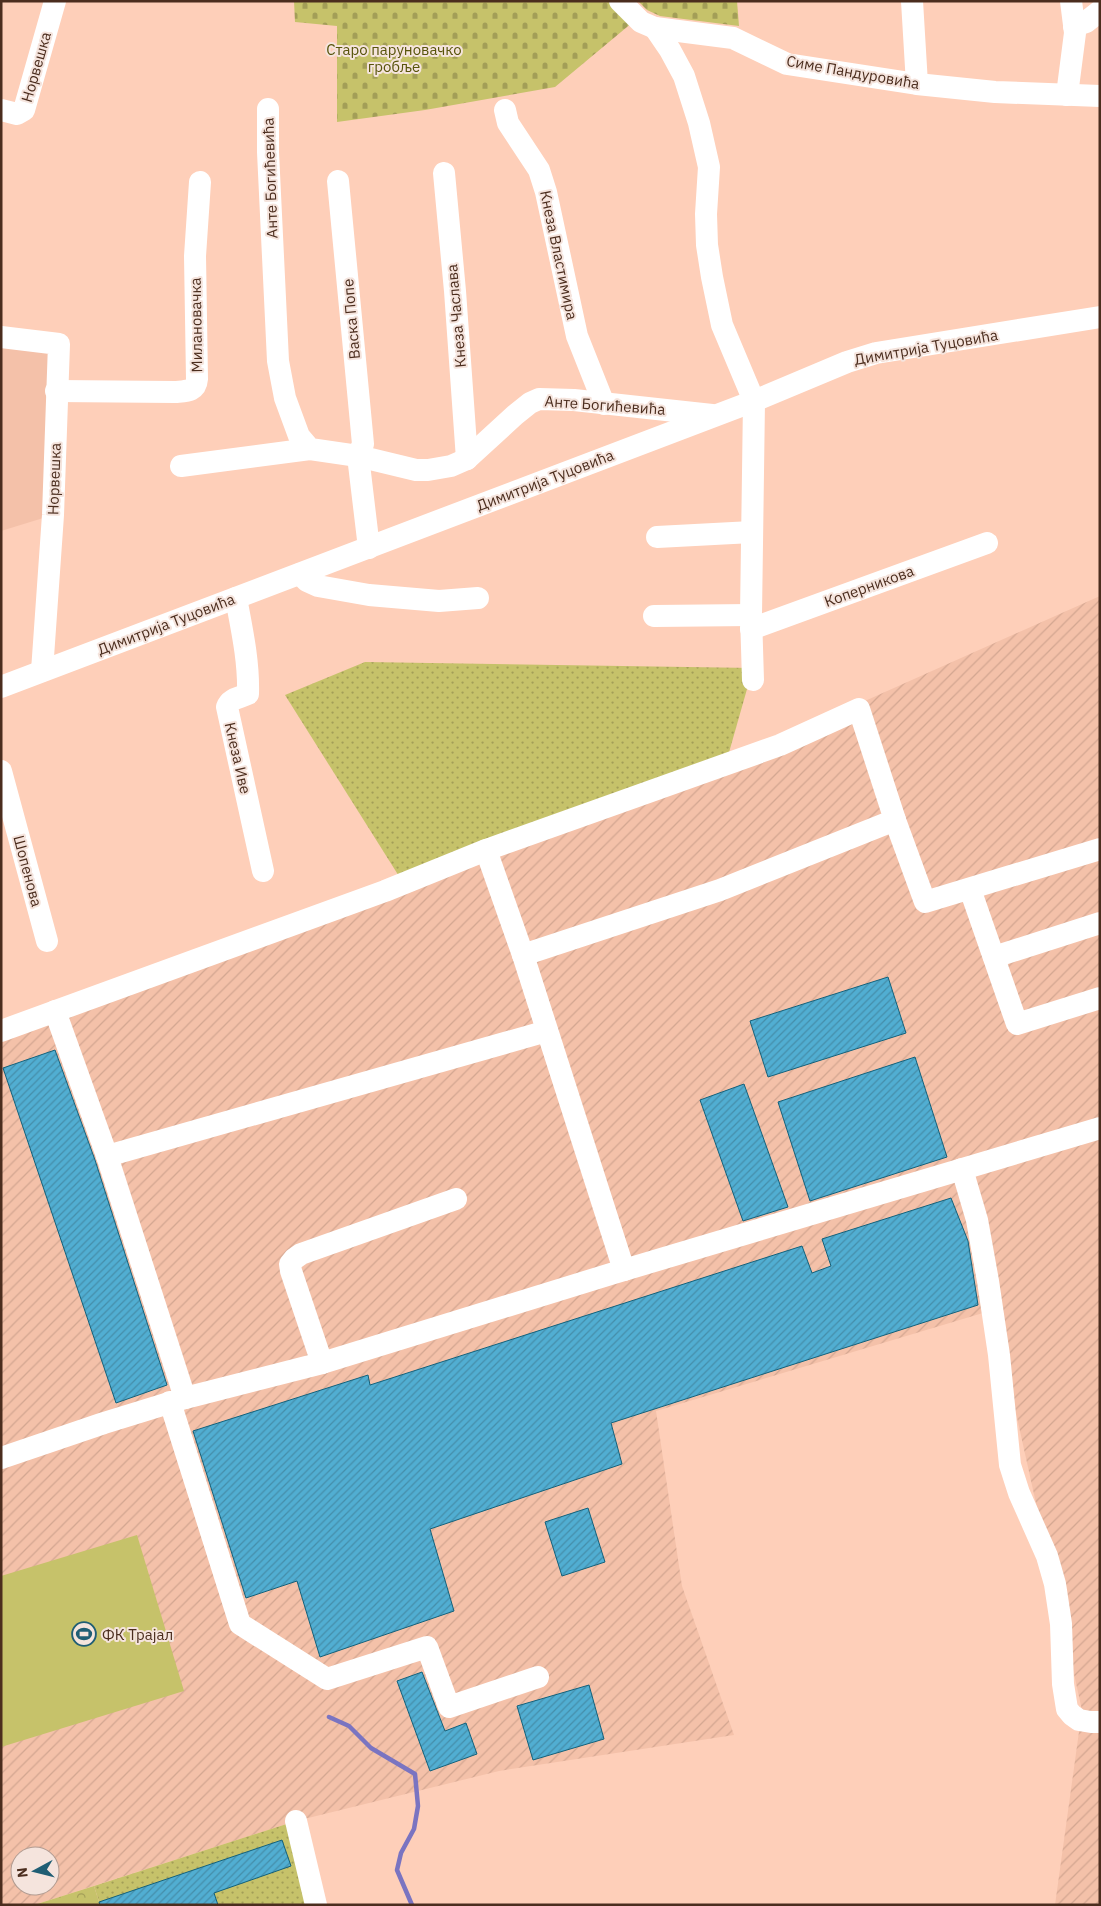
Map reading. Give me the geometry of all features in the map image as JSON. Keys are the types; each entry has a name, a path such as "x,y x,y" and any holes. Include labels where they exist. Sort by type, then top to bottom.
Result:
{"street":[{"name":"Норвешка","path":"1,110 17,114 24,110 55,1"},
{"name":"Симе Пандуровића","path":"620,1 642,22 654,28 733,38 787,64 917,84 994,92 1100,96"},
{"path":"912,1 917,84"},
{"path":"1067,95 1075,32 1071,1"},
{"path":"1074,26 1086,22 1100,11"},
{"path":"654,28 670,50 684,76 699,123 708,167 707,245 712,277 722,325 754,401 751,622 753,680"},
{"path":"684,76 682,57 684,51 699,33"},
{"name":"Анте Богићевића","path":"268,109 268,152 278,362 285,398 299,436 310,449"},
{"name":"Кнеза Властимира","path":"505,110 508,123 539,170 546,192 577,336 604,404"},
{"name":"Кнеза Часлава","path":"444,173 467,458"},
{"name":"Васка Попе","path":"338,181 363,444 358,456 370,548"},
{"name":"Милановачка","path":"56,391 175,392 191,390 195,387 197,379 195,256 200,182"},
{"name":"Димитрија Туцовића","path":"1,687 754,401 847,362 876,353 1100,317"},
{"name":"Норвешка","path":"1,337 59,344 53,515 42,671"},
{"name":"Анте Богићевића","path":"180,466 310,449 358,456 416,470 451,466 467,458 514,415 539,399 574,400 715,415"},
{"path":"657,537 752,532"},
{"name":"Коперникова","path":"654,616 751,622 987,543"},
{"path":"300,574 307,581 318,586 369,595 438,601 478,598"},
{"name":"Кнеза Иве","path":"236,598 244,641 248,694 228,702 227,707 263,871"},
{"path":"1,1031 385,891 486,850 780,745 859,709 895,820 925,902 1100,849"},
{"name":"Шопенова","path":"1,771 47,941"},
{"path":"523,955 720,890 895,820"},
{"path":"486,850 523,955 624,1270"},
{"path":"970,889 1017,1024 1100,998"},
{"path":"994,957 1100,923"},
{"path":"55,1011 107,1156 178,1400 240,1624 327,1679 427,1647 449,1707 538,1677"},
{"path":"107,1156 547,1031"},
{"path":"1,1458 178,1400 322,1362 1100,1128"},
{"path":"962,1169 977,1220 988,1281 999,1354 1010,1465 1019,1493 1047,1556 1055,1584 1061,1624 1063,1684 1067,1709 1079,1720 1100,1722"},
{"path":"322,1362 291,1271 290,1264 294,1259 323,1246 456,1200"},
{"path":"296,1821 316,1905"}],"shaded area":[{"path":"1,337 59,344 53,515 1,531"},
{"path":"1100,596 1100,1905 1055,1905 1082,1710 993,1310 656,1411 682,1586 734,1735 499,1771 296,1821 34,1905 1,1905 1,1031 726,763"}],"green space":[{"name":"Старо паруновачко гробље","path":"294,1 612,1 633,22 555,87 425,110 337,122 337,26 295,22"},
{"path":"638,1 737,1 739,26 660,16 647,10"},
{"path":"365,662 753,668 726,763 402,881 285,695"},
{"name":"ФК Трајал","path":"137,1535 184,1691 1,1747 1,1576"},
{"path":"296,1821 316,1905 100,1905 94,1886"},
{"path":"94,1886 100,1905 34,1905"}],"building":[{"path":"888,977 906,1033 768,1077 750,1021"},
{"path":"55,1050 95,1160 167,1385 116,1403 3,1068"},
{"path":"915,1057 947,1157 810,1201 778,1102"},
{"path":"744,1084 788,1207 743,1221 700,1100"},
{"path":"951,1198 968,1241 978,1305 611,1423 622,1464 430,1529 454,1611 320,1657 297,1581 246,1598 193,1431 368,1375 370,1385 802,1246 812,1273 831,1266 822,1239"},
{"path":"588,1508 605,1562 562,1576 545,1522"},
{"path":"422,1672 445,1731 466,1723 477,1754 430,1771 397,1681"},
{"path":"589,1685 604,1739 533,1760 517,1706"},
{"path":"282,1840 291,1866 214,1893 218,1905 100,1905 99,1902"}],"waterway":[{"path":"329,1717 349,1726 371,1748 415,1774 418,1806 414,1829 401,1853 397,1870 412,1905"}],"place":[{"name":"ФК Трајал","path":"84,1634"}]}
